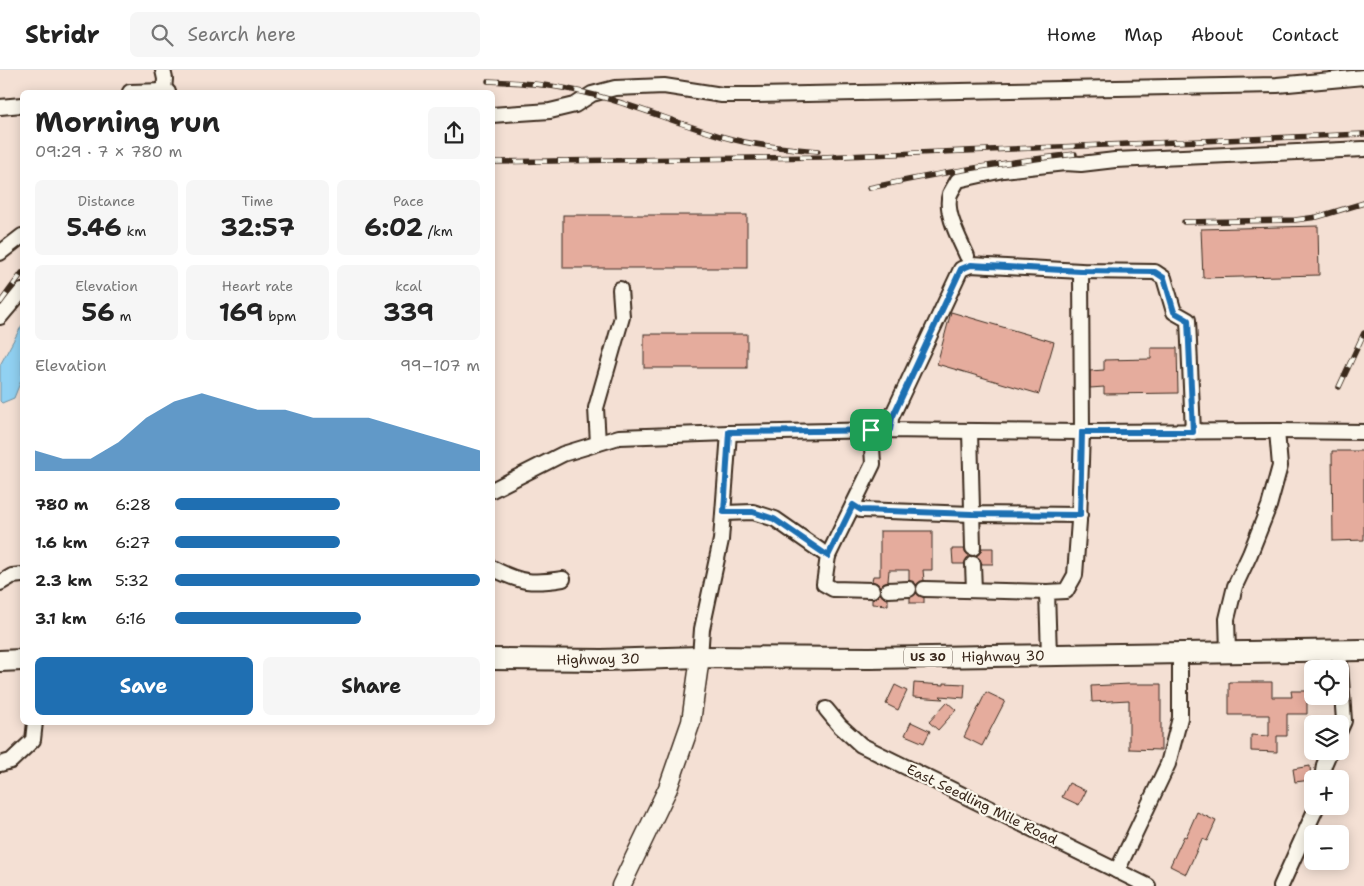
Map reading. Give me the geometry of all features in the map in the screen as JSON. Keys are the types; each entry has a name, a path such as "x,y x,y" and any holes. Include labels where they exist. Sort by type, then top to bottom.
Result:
{"highway":[{"name":"Highway 30","path":"495,659 869,658 1364,650"},
{"path":"0,661 20,660"}],"main road":[{"path":"621,886 668,788 690,722 700,657"}],"street":[{"path":"163,70 166,90"},
{"path":"495,115 550,111 575,105 592,94 615,88 664,86 722,95 764,95 1276,85 1364,77"},
{"path":"0,107 20,105"},
{"path":"967,256 954,226 949,196 958,180 971,176 1003,170 1065,163 1081,164 1115,160 1364,149"},
{"path":"0,253 20,238"},
{"path":"890,430 892,418 961,269 971,265 1081,271 1155,272 1164,278 1174,312 1188,320 1193,432"},
{"path":"924,589 1066,591 1075,574 1080,515 1082,432 1081,271"},
{"path":"598,443 596,408 622,317 620,289"},
{"path":"0,317 20,293"},
{"path":"871,430 873,464 828,556 824,584 832,589 872,590"},
{"path":"495,488 563,454 619,437 729,432 871,430 1364,432"},
{"path":"970,431 973,548"},
{"path":"1228,652 1227,619 1235,586 1269,506 1280,466 1277,431"},
{"path":"700,657 702,629 721,540 729,432"},
{"path":"853,505 861,510 1080,515"},
{"path":"724,512 753,512 774,519 828,556"},
{"path":"974,564 974,590"},
{"path":"495,569 513,578 529,582 563,579"},
{"path":"0,582 12,576 20,575"},
{"path":"888,590 909,589"},
{"path":"1047,592 1048,655"},
{"path":"1339,651 1344,715"},
{"path":"1117,871 1168,764 1180,718 1180,653"},
{"name":"East Seedling Mile Road","path":"826,709 840,726 861,745 1148,886"},
{"path":"0,764 11,761 33,740 35,725"},
{"path":"1281,886 1313,815"}],"water":[{"path":"20,329 20,383 14,398 2,403 0,401 0,365"}],"building":[{"path":"563,215 747,215 747,268 563,268"},
{"path":"1318,226 1319,275 1203,278 1201,229"},
{"path":"951,312 1054,342 1039,394 937,364"},
{"path":"644,334 747,334 747,368 644,368"},
{"path":"1151,348 1177,348 1178,393 1104,394 1104,387 1090,388 1090,371 1104,370 1104,360 1151,359"},
{"path":"1332,451 1364,451 1364,540 1333,541"},
{"path":"880,531 932,531 932,570 923,570 924,580 916,585 909,580 909,570 889,570 888,581 880,587 872,581 873,576 880,576"},
{"path":"982,548 993,548 993,564 982,564 976,556"},
{"path":"952,549 964,549 970,556 964,564 953,564"},
{"path":"880,593 884,598 888,599 888,605 872,604 872,599"},
{"path":"916,593 924,598 924,603 910,603 910,598"},
{"path":"1229,682 1272,682 1272,697 1292,697 1291,691 1304,691 1304,705 1307,705 1307,714 1287,714 1287,736 1277,736 1277,752 1251,751 1251,735 1269,736 1269,715 1229,715"},
{"path":"914,683 965,684 964,698 940,696 943,699 913,697"},
{"path":"1161,684 1161,750 1129,749 1129,700 1092,702 1091,686"},
{"path":"895,685 907,691 898,710 886,704"},
{"path":"986,692 1005,701 982,746 964,737"},
{"path":"947,702 956,710 938,730 929,722"},
{"path":"911,722 930,731 924,743 905,735"},
{"path":"1310,766 1310,770 1304,770 1304,781 1295,782 1293,769"},
{"path":"1069,783 1086,791 1079,805 1062,797"},
{"path":"1197,812 1216,821 1207,841 1202,839 1186,874 1170,866"}],"railway":[{"path":"488,81 514,82 578,91 747,143 818,151"},
{"path":"495,162 822,157 1364,134"},
{"path":"869,188 972,168 1075,154"},
{"path":"1184,222 1295,220 1317,217 1364,203"},
{"path":"0,303 20,276"},
{"path":"1339,387 1364,333"}],"route":[{"path":"971,265 1081,271 1155,272 1164,278 1174,312 1188,320 1193,432 1082,432 1080,515 861,510 853,505 828,556 774,519 753,512 724,512 729,432 871,430 890,430 892,418 961,269 971,265"}]}
